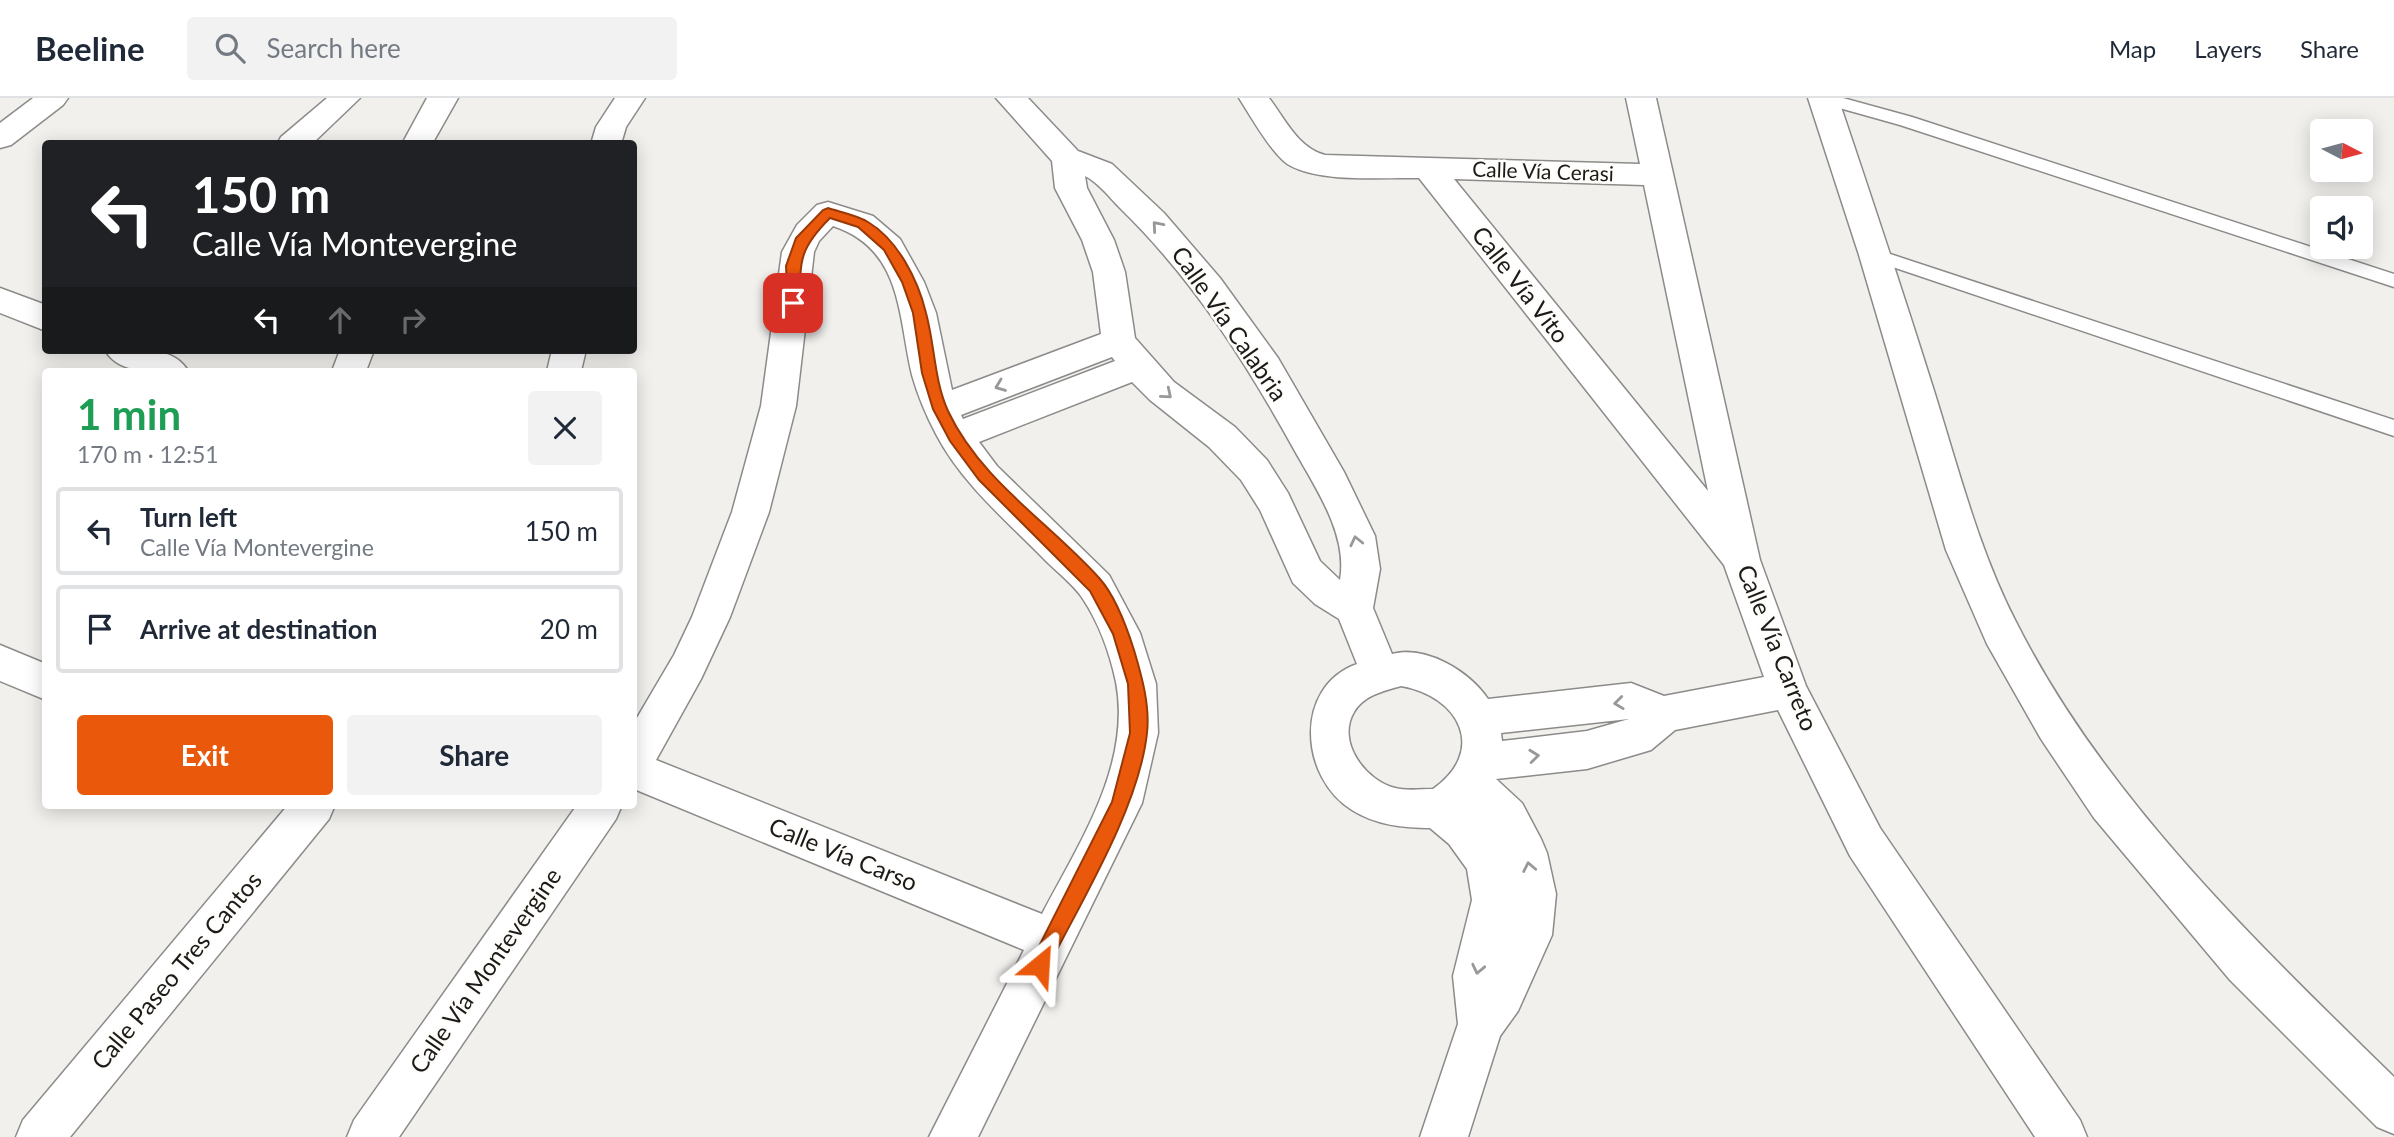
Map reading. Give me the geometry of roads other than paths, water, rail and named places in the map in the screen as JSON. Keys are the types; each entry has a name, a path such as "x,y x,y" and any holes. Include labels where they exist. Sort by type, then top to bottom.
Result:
{"street":[{"path":"0,138 53,98"},
{"path":"297,140 345,98"},
{"path":"419,140 443,98"},
{"path":"607,140 611,127 630,98"},
{"name":"Calle Vía Calabria","path":"1011,98 1067,158 1101,171 1153,221 1208,286 1266,367 1331,482 1356,536 1361,569 1354,608"},
{"path":"1254,98 1292,151 1303,159 1325,164 1428,168"},
{"name":"Calle Vía Carreto","path":"1641,98 1741,560 1788,690 1865,842 2063,1137"},
{"path":"1824,98 1965,550 2001,632 2055,726 2109,804 2256,974 2394,1110"},
{"path":"1067,158 1071,188 1098,240 1109,272 1129,353 1162,391 1222,437 1254,470 1275,503 1306,572 1328,593 1354,608 1379,671"},
{"name":"Calle Vía Cerasi","path":"1428,168 1658,175"},
{"name":"Calle Vía Vito","path":"1428,168 1741,560"},
{"path":"637,754 662,717 708,621 751,515 780,410 793,303 793,266 803,238 828,213 862,224 889,247 908,282 919,313 929,373 947,423 984,476 1096,586 1121,633 1136,684 1138,733 1121,803 953,1137"},
{"path":"0,300 42,316"},
{"path":"947,423 1129,353"},
{"path":"131,354 164,368"},
{"path":"1275,503 1331,482"},
{"path":"0,662 42,681"},
{"path":"1401,669 1437,678 1454,688 1478,718 1484,740 1476,772 1458,796 1438,808 1413,810 1387,806 1363,795 1343,777 1331,755 1328,731 1334,708 1357,681 1379,671 1401,669"},
{"path":"1476,772 1637,737 1664,714 1788,690"},
{"path":"1478,718 1631,701 1664,714"},
{"name":"Calle Vía Carso","path":"637,771 1052,940"},
{"path":"1444,1137 1480,1024 1502,995 1530,934 1534,894 1526,853 1507,817 1476,772"},
{"path":"1438,808 1464,828 1480,847 1490,869 1492,916 1475,977 1480,1024"},
{"name":"Calle Paseo Tres Cantos","path":"40,1137 311,809"},
{"name":"Calle Vía Montevergine","path":"371,1137 598,809"}],"lane":[{"path":"1824,98 1919,125 2394,281"},
{"path":"1875,255 2394,428"}]}
